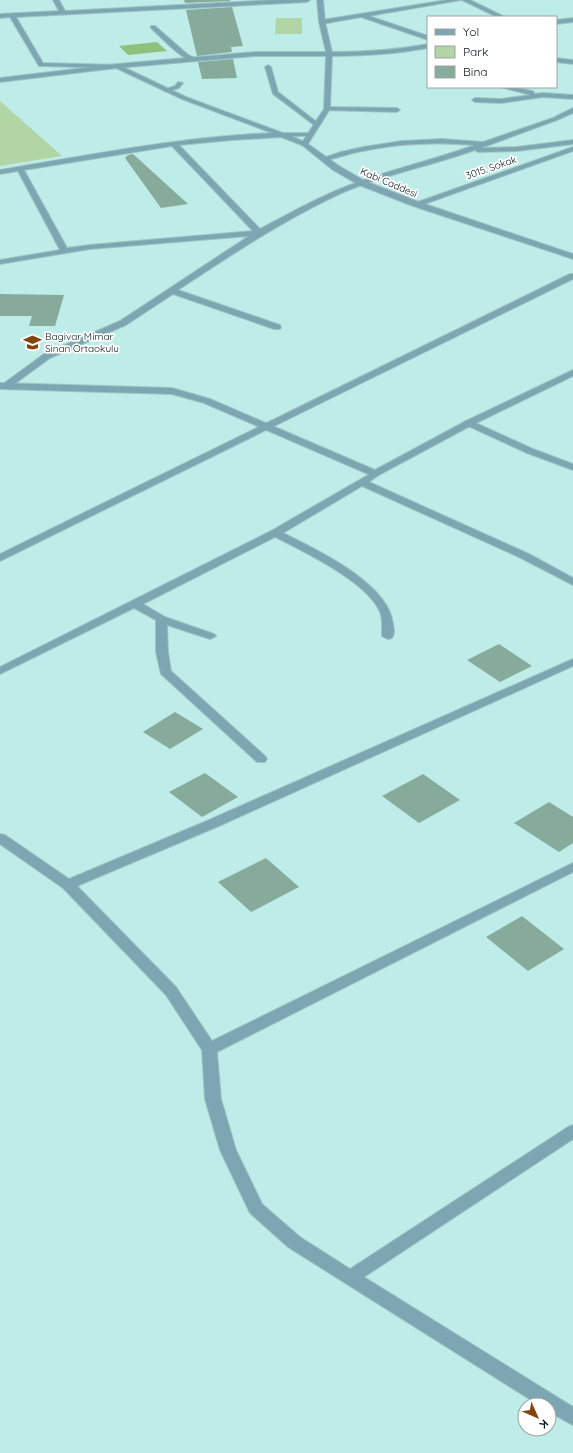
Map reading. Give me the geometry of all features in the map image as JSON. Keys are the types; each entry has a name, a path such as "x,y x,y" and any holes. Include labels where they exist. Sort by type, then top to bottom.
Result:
{"street":[{"path":"56,0 63,13"},
{"path":"0,16 63,13 115,7 307,0"},
{"path":"304,144 327,109 329,54 322,22 320,0"},
{"path":"322,22 458,0"},
{"path":"465,0 500,16"},
{"path":"12,15 41,65 117,66"},
{"path":"361,15 427,38"},
{"path":"557,22 573,20"},
{"path":"153,28 185,55 194,60"},
{"path":"0,80 117,66 255,54 355,54 407,50 427,46"},
{"path":"557,60 573,62"},
{"name":"Kabi Caddesi","path":"117,66 191,101 304,144 324,159 362,183 416,204 573,257"},
{"path":"268,68 275,93 316,124"},
{"path":"166,90 177,87 180,83"},
{"path":"508,88 543,95 573,97"},
{"path":"475,100 501,101 543,95"},
{"path":"327,109 397,110"},
{"path":"3,386 47,356 123,323 259,233 329,196 362,183 469,150 555,120 573,110"},
{"path":"0,172 175,145 281,134 310,134"},
{"path":"324,159 348,151 424,140 452,140 485,144"},
{"path":"469,150 517,149 573,142"},
{"path":"175,145 259,233"},
{"name":"3015. Sokak","path":"416,204 573,149"},
{"path":"20,169 65,251"},
{"path":"0,262 90,247 259,233"},
{"path":"0,558 573,276"},
{"path":"172,291 277,327"},
{"path":"0,672 134,603 276,533 375,474 469,423 573,373"},
{"path":"3,386 172,391 207,400 265,427 375,474"},
{"path":"469,423 530,451 573,467"},
{"path":"361,482 525,556 573,582"},
{"path":"276,533 321,556 364,585 384,609 388,636"},
{"path":"134,603 161,619 210,636"},
{"path":"161,619 162,652 165,672 261,759"},
{"path":"68,885 214,824 573,662"},
{"path":"0,838 68,885 171,991 209,1049 213,1099 228,1150 256,1208 294,1242 573,1417"},
{"path":"209,1049 573,867"},
{"path":"351,1277 573,1131"}],"green space":[{"path":"276,18 302,18 302,34 275,34"},
{"path":"157,42 167,51 128,55 119,46"},
{"path":"0,101 62,156 0,166"}],"building":[{"path":"184,0 230,0 230,1 185,3"},
{"path":"232,7 243,46 231,47 232,52 197,56 186,10"},
{"path":"233,59 237,78 202,79 198,62"},
{"path":"133,154 188,204 161,208 125,158 128,155"},
{"path":"0,294 64,295 55,326 29,326 32,316 0,316"},
{"path":"499,644 532,666 500,682 467,660"},
{"path":"175,712 203,729 170,749 143,732"},
{"path":"205,773 238,797 202,817 169,792"},
{"path":"423,774 460,800 419,823 382,796"},
{"path":"549,802 573,817 573,843 559,852 514,823"},
{"path":"266,858 299,887 251,912 218,882"},
{"path":"522,916 564,949 528,971 486,937"}],"place":[{"name":"Bagivar Mimar Sinan Ortaokulu","path":"32,342"}]}
